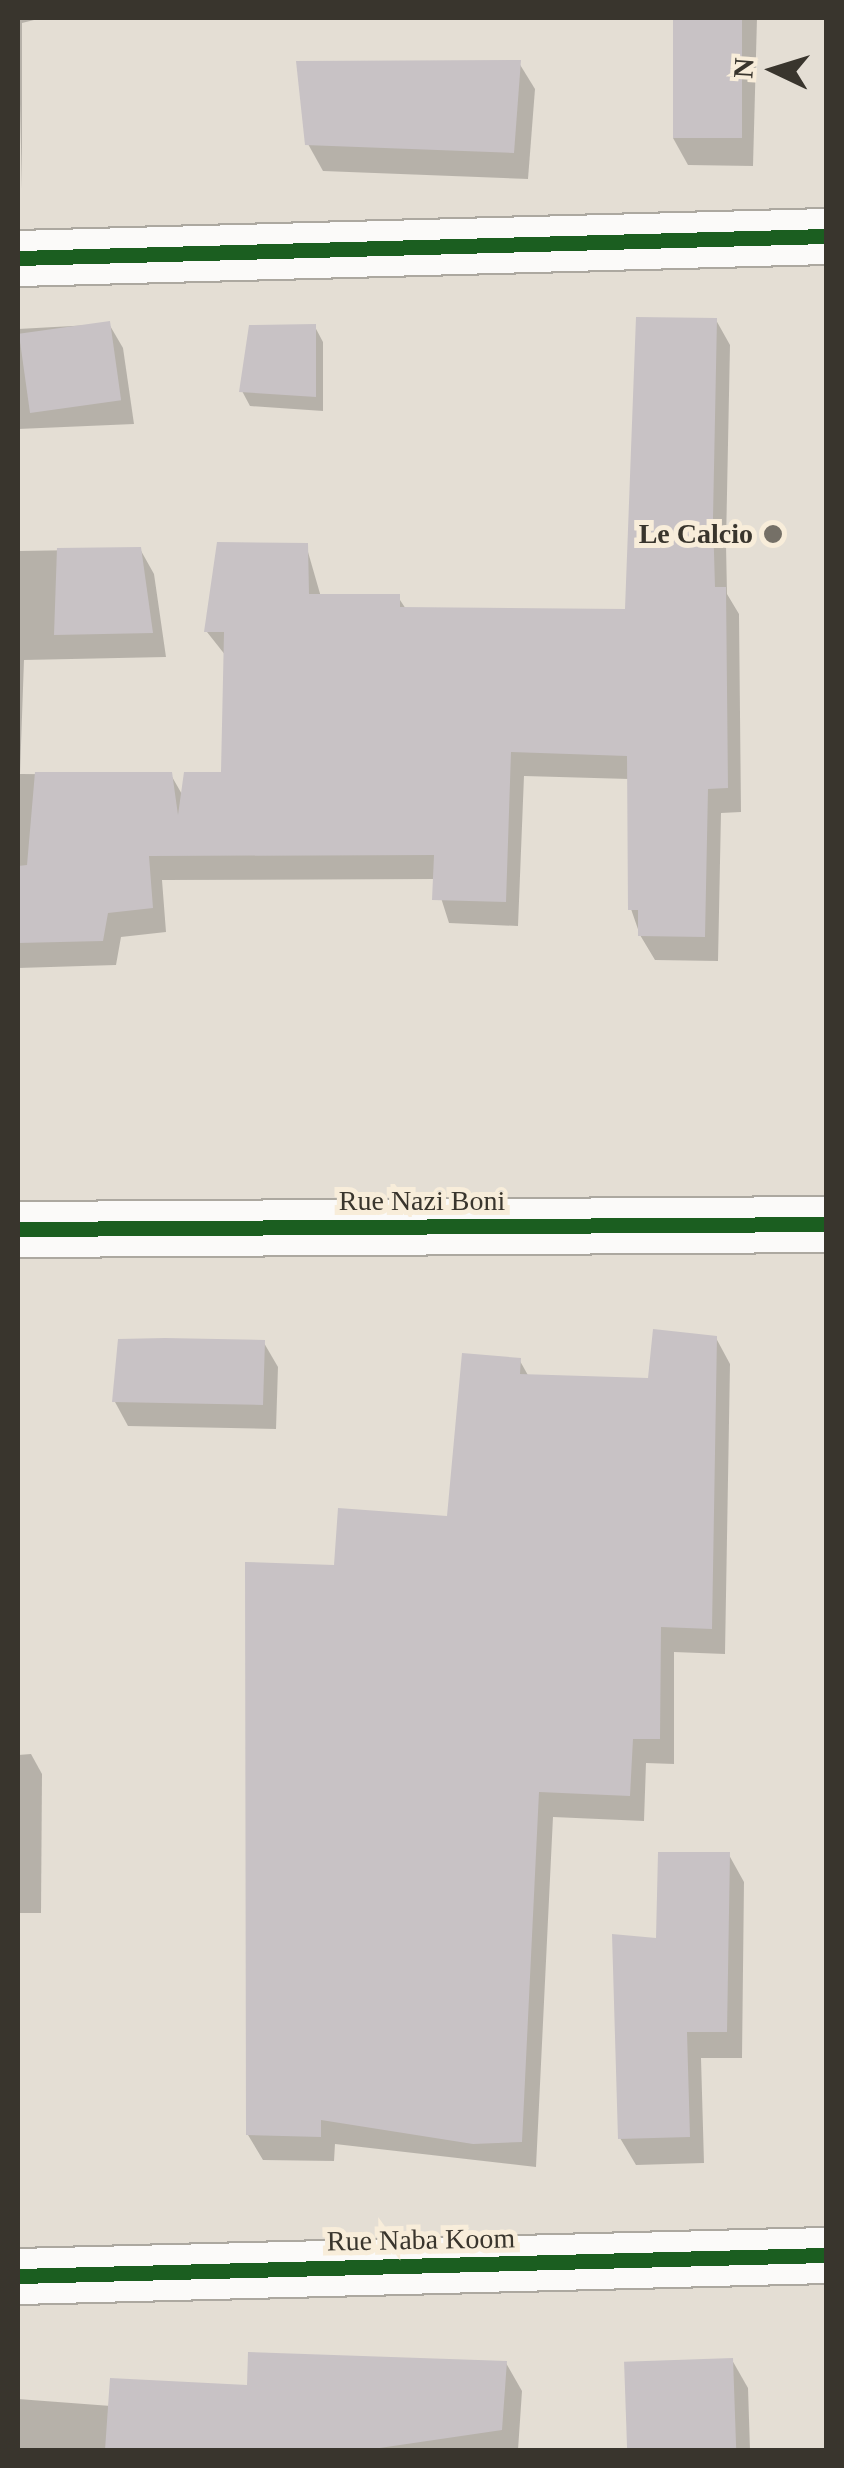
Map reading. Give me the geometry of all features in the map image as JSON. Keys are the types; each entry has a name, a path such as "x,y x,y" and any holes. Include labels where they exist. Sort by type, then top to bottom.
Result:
{"street":[{"path":"18,258 826,236"},
{"name":"Rue Nazi Boni","path":"18,1229 826,1224"},
{"name":"Rue Naba Koom","path":"18,2276 826,2255"}],"building":[{"path":"673,18 742,18 742,138 673,138"},
{"path":"521,60 514,153 305,145 296,61"},
{"path":"636,317 717,318 713,518 715,587 726,587 728,788 708,789 705,937 638,936 638,910 628,910 627,756 511,752 506,902 432,900 434,855 149,856 153,908 108,913 103,941 18,943 18,866 27,865 35,772 172,772 178,815 184,772 221,772 224,632 204,632 217,542 308,543 309,594 400,594 400,607 625,609"},
{"path":"110,321 121,400 30,413 19,334"},
{"path":"316,324 316,397 239,392 249,325"},
{"path":"141,547 153,633 54,635 57,548"},
{"path":"653,1329 717,1336 712,1629 661,1627 660,1739 633,1739 630,1796 539,1792 522,2142 473,2144 321,2120 321,2137 246,2135 245,1562 334,1565 338,1508 447,1516 462,1353 521,1358 520,1374 648,1378"},
{"path":"118,1339 265,1340 263,1405 112,1402"},
{"path":"658,1852 730,1852 727,2032 687,2032 690,2137 618,2139 612,1934 656,1938"},
{"path":"248,2352 507,2361 502,2430 366,2450 105,2450 110,2378 247,2385"},
{"path":"733,2358 736,2450 627,2450 624,2362"}],"cycle path":[{"path":"18,258 826,236"},
{"path":"18,1229 826,1224"},
{"path":"18,2276 826,2255"}],"place":[{"name":"Le Calcio","path":"773,534"}]}
